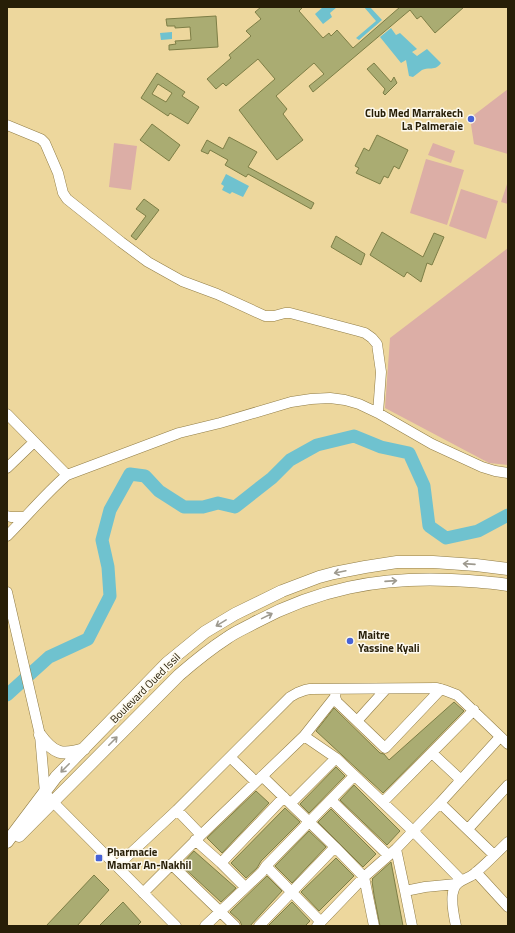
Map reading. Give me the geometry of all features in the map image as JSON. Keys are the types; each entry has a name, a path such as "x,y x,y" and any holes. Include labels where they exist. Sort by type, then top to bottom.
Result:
{"main road":[{"name":"Boulevard Oued Issil","path":"7,842 56,777 167,663 205,632 235,614 282,591 334,573 365,567 397,562 433,562 469,564 508,569"},
{"name":"Boulevard Oued Issil","path":"7,849 179,675 228,637 278,611 301,601 350,587 381,582 430,579 508,585"},
{"path":"40,735 51,748 59,752 74,752 85,748"}],"street":[{"path":"7,125 41,139 47,147 58,173 63,193 67,199 148,262 182,280 265,316 274,316 285,313 298,314 358,331 372,338 377,344 380,372 378,413"},
{"path":"7,536 24,517 67,475 179,433 220,423 291,402 311,399 330,398 359,404 378,413 432,444 495,472 508,473"},
{"path":"9,421 34,442 67,475"},
{"path":"7,468 34,442"},
{"path":"7,516 24,517"},
{"path":"7,592 40,735 45,793 176,926"},
{"path":"117,866 290,697 296,693 310,689 336,693 386,689 437,688 457,695 504,740 461,780 413,831 364,877 319,924 292,891 266,866"},
{"path":"357,721 386,689"},
{"path":"336,693 337,702 383,747 386,747 441,689"},
{"path":"143,893 171,864 304,736 336,693"},
{"path":"383,802 474,710"},
{"path":"304,736 336,758 383,802 413,831 458,882"},
{"path":"432,752 461,780"},
{"path":"230,757 288,800 364,877 373,925"},
{"path":"221,863 288,800 336,758"},
{"path":"205,926 262,872 266,866 354,776"},
{"path":"468,829 508,785"},
{"path":"331,800 392,852 405,891 412,926"},
{"path":"440,803 494,855"},
{"path":"176,810 198,838 221,863 246,886"},
{"path":"259,926 335,847"},
{"path":"405,891 458,882 476,872 494,855 506,848"},
{"path":"171,864 235,926"},
{"path":"476,872 508,907"},
{"path":"456,926 452,897 453,890 458,882"}],"shaded area":[{"path":"508,89 508,154 474,144 470,118"},
{"path":"114,143 137,146 131,190 109,187"},
{"path":"433,143 455,151 451,163 428,155"},
{"path":"426,159 464,170 447,225 410,213"},
{"path":"508,184 508,204 501,202"},
{"path":"461,189 498,201 486,239 449,226"},
{"path":"508,248 508,465 489,463 385,408 390,338"}],"water":[{"path":"323,7 337,7 330,13 332,17 323,24 315,14"},
{"path":"364,7 370,7 382,20 359,40 356,38 376,21"},
{"path":"391,28 396,35 400,33 417,49 412,52 417,56 427,49 441,63 439,66 422,70 413,77 409,76 406,60 401,63 380,37"},
{"path":"172,32 172,39 161,40 160,33"},
{"path":"226,174 249,186 243,197 232,192 230,194 222,190 224,186 221,184"}],"building":[{"path":"261,7 303,7 299,11 323,38 329,33 331,36 337,30 353,48 400,7 464,7 435,33 421,16 417,19 410,10 313,92 309,86 324,74 314,63 276,96 287,109 283,114 303,140 277,160 239,110 275,79 258,59 226,86 223,83 216,89 207,79 231,58 229,55 251,36 246,31 261,19 255,12"},
{"path":"216,16 218,47 169,50 169,45 176,44 175,41 191,40 190,27 175,28 175,26 167,26 166,19"},
{"path":"374,63 391,82 394,77 397,83 385,95 383,93 385,89 367,69"},
{"path":"157,73 185,92 182,96 199,107 188,124 170,113 168,116 141,98","holes":["158,84 172,93 166,102 152,94"]},
{"path":"152,124 180,145 169,161 140,140"},
{"path":"377,135 408,150 399,169 394,166 388,178 384,176 380,184 356,173 359,168 355,166 364,148 369,151"},
{"path":"229,137 257,152 248,167 314,203 311,209 248,174 246,177 225,165 228,160 210,150 208,154 201,151 207,140 223,149"},
{"path":"144,199 159,210 136,240 131,236 146,216 136,209"},
{"path":"382,232 423,257 434,233 444,237 432,265 427,263 421,282 407,272 404,277 370,255"},
{"path":"336,236 365,254 361,265 331,247"},
{"path":"454,702 464,711 383,793 316,731 334,708 389,760"},
{"path":"336,767 345,776 309,813 300,804"},
{"path":"354,785 400,831 387,845 340,800"},
{"path":"256,791 269,803 222,853 207,838"},
{"path":"285,808 300,822 246,878 231,863"},
{"path":"331,809 376,854 363,867 318,822"},
{"path":"309,831 326,847 292,883 275,866"},
{"path":"194,851 236,888 221,902 181,865"},
{"path":"336,858 354,876 319,911 301,892"},
{"path":"391,862 403,926 380,926 374,895 372,879"},
{"path":"94,875 109,890 77,926 46,926"},
{"path":"267,876 282,891 250,926 242,926 240,921 230,912"},
{"path":"123,902 141,922 137,926 99,926"},
{"path":"292,902 310,921 305,926 268,926"}],"waterway":[{"path":"7,695 49,657 88,639 110,596 108,567 102,540 110,510 130,474 145,476 159,491 184,507 203,507 218,503 235,507 272,478 290,460 317,445 354,436 381,447 409,453 424,486 429,526 446,538 478,531 508,515"}],"place":[{"name":"Club Med Marrakech La Palmeraie","path":"471,119"},
{"name":"Maitre Yassine Kyali","path":"350,641"},
{"name":"Pharmacie Mamar An-Nakhil","path":"99,858"}]}
